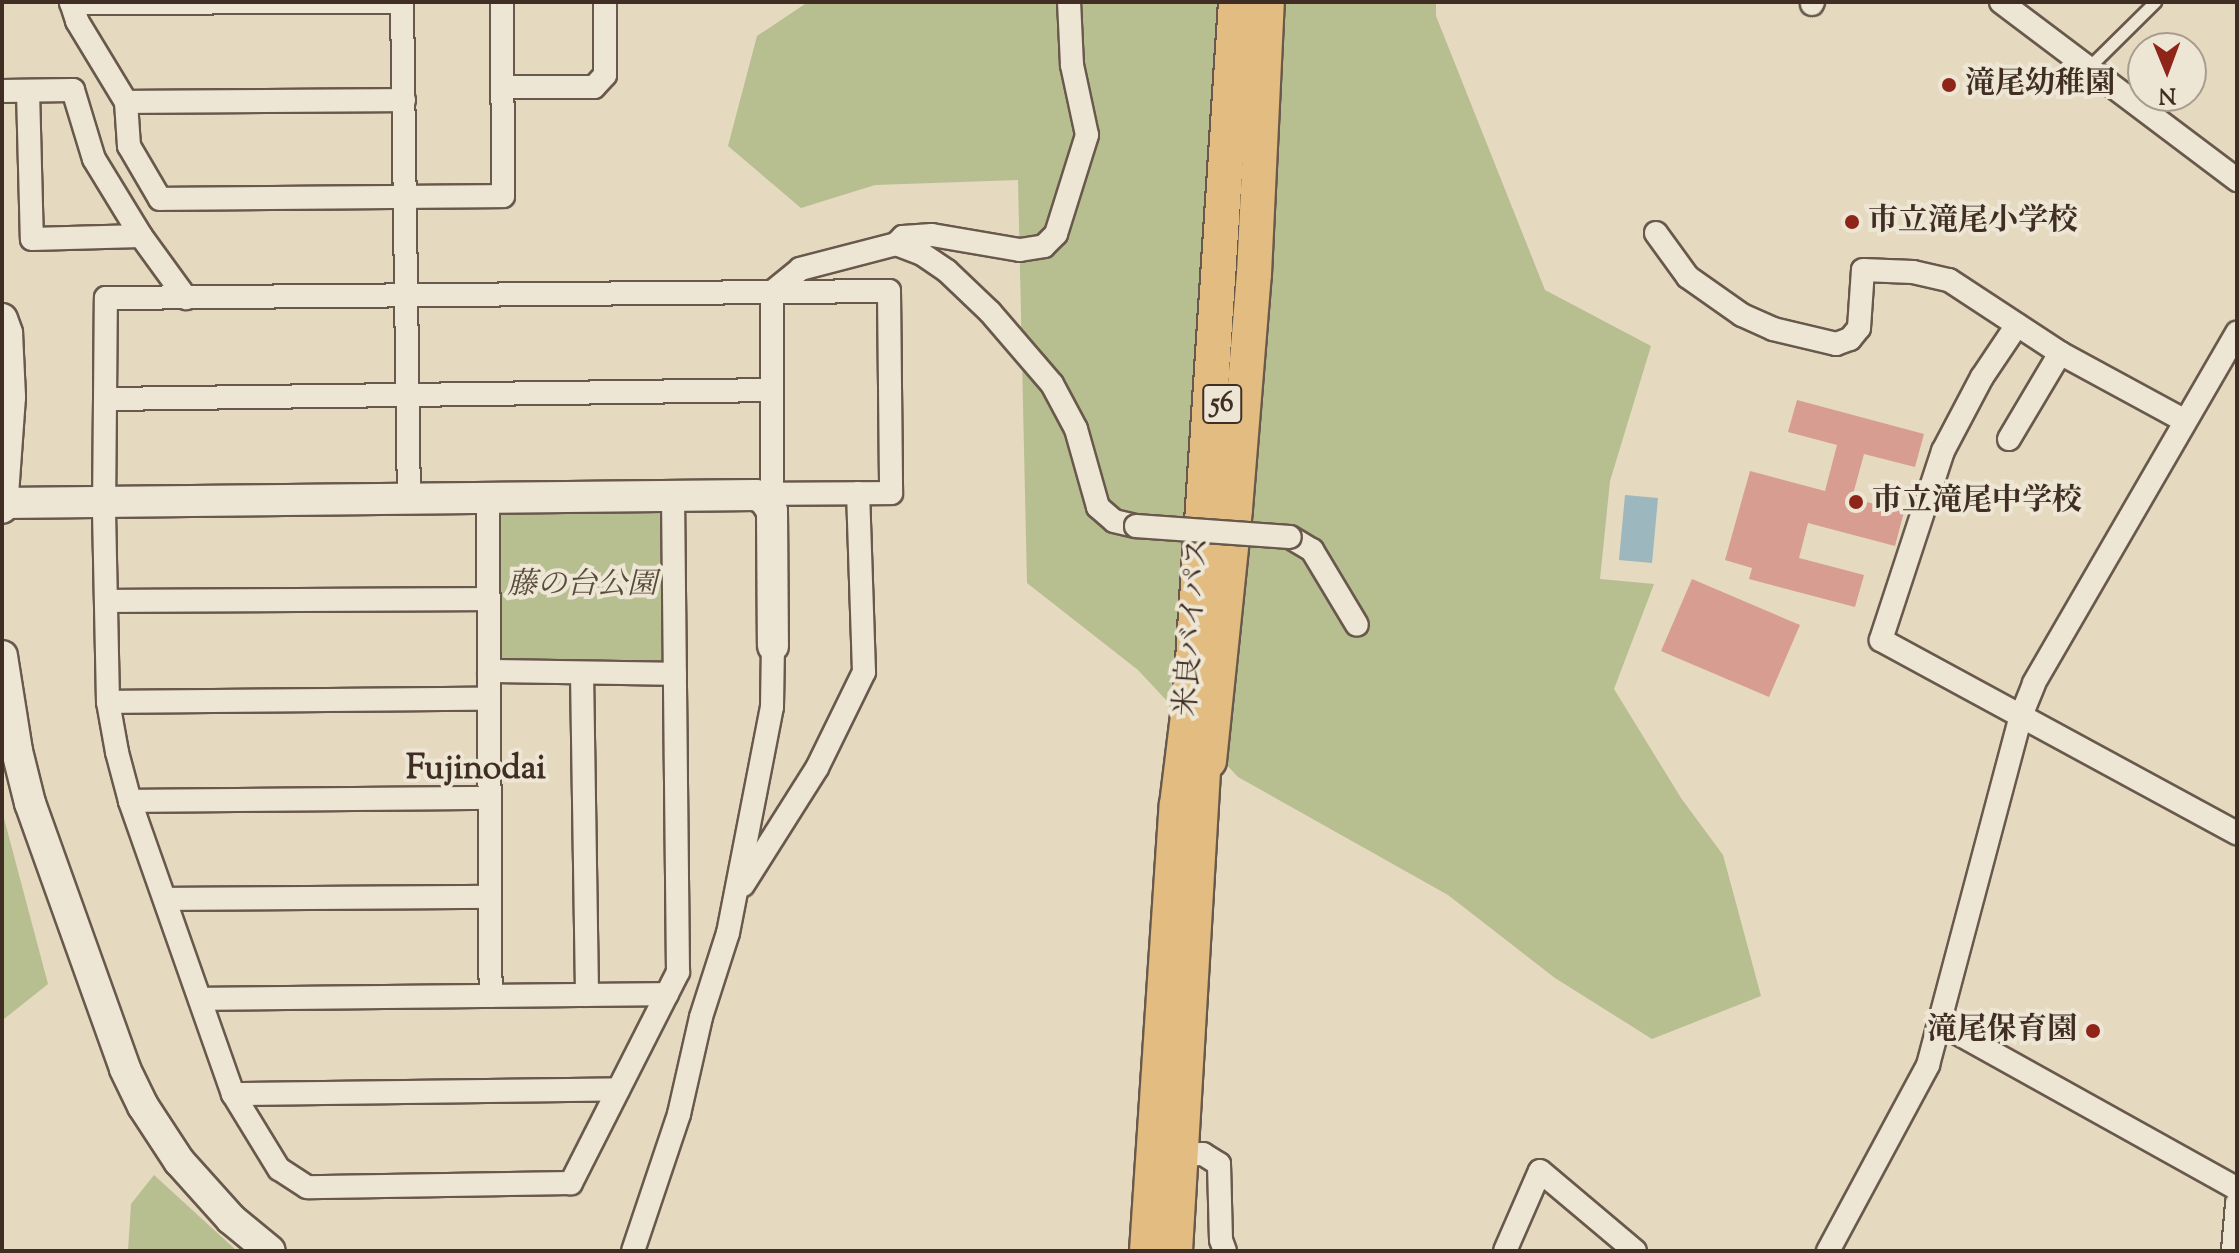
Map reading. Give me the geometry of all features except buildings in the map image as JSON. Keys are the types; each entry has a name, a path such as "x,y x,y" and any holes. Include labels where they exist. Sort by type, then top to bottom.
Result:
{"main road":[{"path":"1190,805 1180,675 1219,2"},
{"name":"米良バイパス","path":"1190,805 1191,691 1236,2"},
{"name":"米良バイパス","path":"1147,1251 1167,1155 1190,805 1211,579 1247,2"},
{"path":"1190,805 1230,557 1253,290 1267,2"},
{"name":"米良バイパス","path":"1167,1155 1175,1251"}],"street":[{"path":"409,498 407,295 405,197 404,100 402,2 71,3 77,21 126,102 129,146 160,199 405,197 503,196 502,2"},
{"path":"503,87 594,87 605,75 605,2"},
{"path":"772,292 800,269 896,244 903,237 932,235 1020,250 1044,246 1056,234 1087,135 1072,65 1069,2"},
{"path":"2001,2 2237,180"},
{"path":"2,91 73,90 94,159 141,236 186,298"},
{"path":"28,91 32,239 141,236"},
{"path":"126,102 404,100"},
{"path":"1656,233 1688,277 1742,315 1811,339 1836,344 1850,339 1859,328 1863,270 1913,272 1949,280 2060,353 2185,421"},
{"path":"896,244 922,254 947,271 990,312 1052,384 1076,429 1098,507 1114,521 1136,526 1290,537 1312,550 1357,625"},
{"path":"2,319 7,333 10,397 2,505 105,502 488,497 758,494 858,493 891,493 889,291 106,298 105,502 108,702 130,801 233,1094 279,1169 307,1187 571,1183 678,972 673,495"},
{"path":"758,494 772,390 772,292"},
{"path":"2017,325 1982,377 1943,451 1881,640 2237,833"},
{"path":"1828,1251 1928,1065 2021,716 2045,662 2237,333"},
{"path":"2009,439 2060,353"},
{"path":"106,399 772,390"},
{"path":"735,896 817,768 864,672 858,493"},
{"path":"633,1251 679,1114 735,896 772,707 772,511 758,494"},
{"path":"488,497 491,996"},
{"path":"106,601 489,599"},
{"path":"2,656 17,751 30,803 125,1069 143,1106 179,1161 231,1219 270,1251"},
{"path":"489,671 675,674"},
{"path":"582,673 587,995"},
{"path":"108,702 489,699"},
{"path":"130,801 490,798"},
{"path":"165,899 490,897"},
{"path":"200,999 667,994"},
{"path":"1941,1024 2237,1189"},
{"path":"233,1094 618,1089"},
{"path":"1167,1155 1203,1154 1219,1164 1221,1240 1225,1251"},
{"path":"1505,1251 1540,1171 1611,1244 1635,1251"},
{"path":"2233,1251 2237,1203"}],"lane":[{"path":"2089,67 2155,2"}],"green space":[{"path":"808,2 1436,2 1436,16 1545,290 1651,346 1610,481 1600,579 1654,584 1614,689 1681,798 1723,855 1761,996 1652,1039 1555,978 1448,895 1238,777 1138,670 1027,583 1018,180 875,185 801,208 728,146 757,36"},
{"name":"藤の台公園","path":"658,507 665,515 666,656 656,666 497,665 497,517 506,509"},
{"path":"2,811 48,984 4,1019 2,1018"},
{"path":"154,1175 237,1251 128,1251 131,1204"}],"water":[{"path":"1625,495 1658,498 1652,563 1619,560"}],"place":[{"name":"滝尾幼稚園","path":"1949,85"},
{"name":"市立滝尾小学校","path":"1852,222"},
{"name":"市立滝尾中学校","path":"1856,502"},
{"name":"滝尾保育園","path":"2093,1031"}],"district":[{"name":"Fujinodai","path":"476,770"}]}
